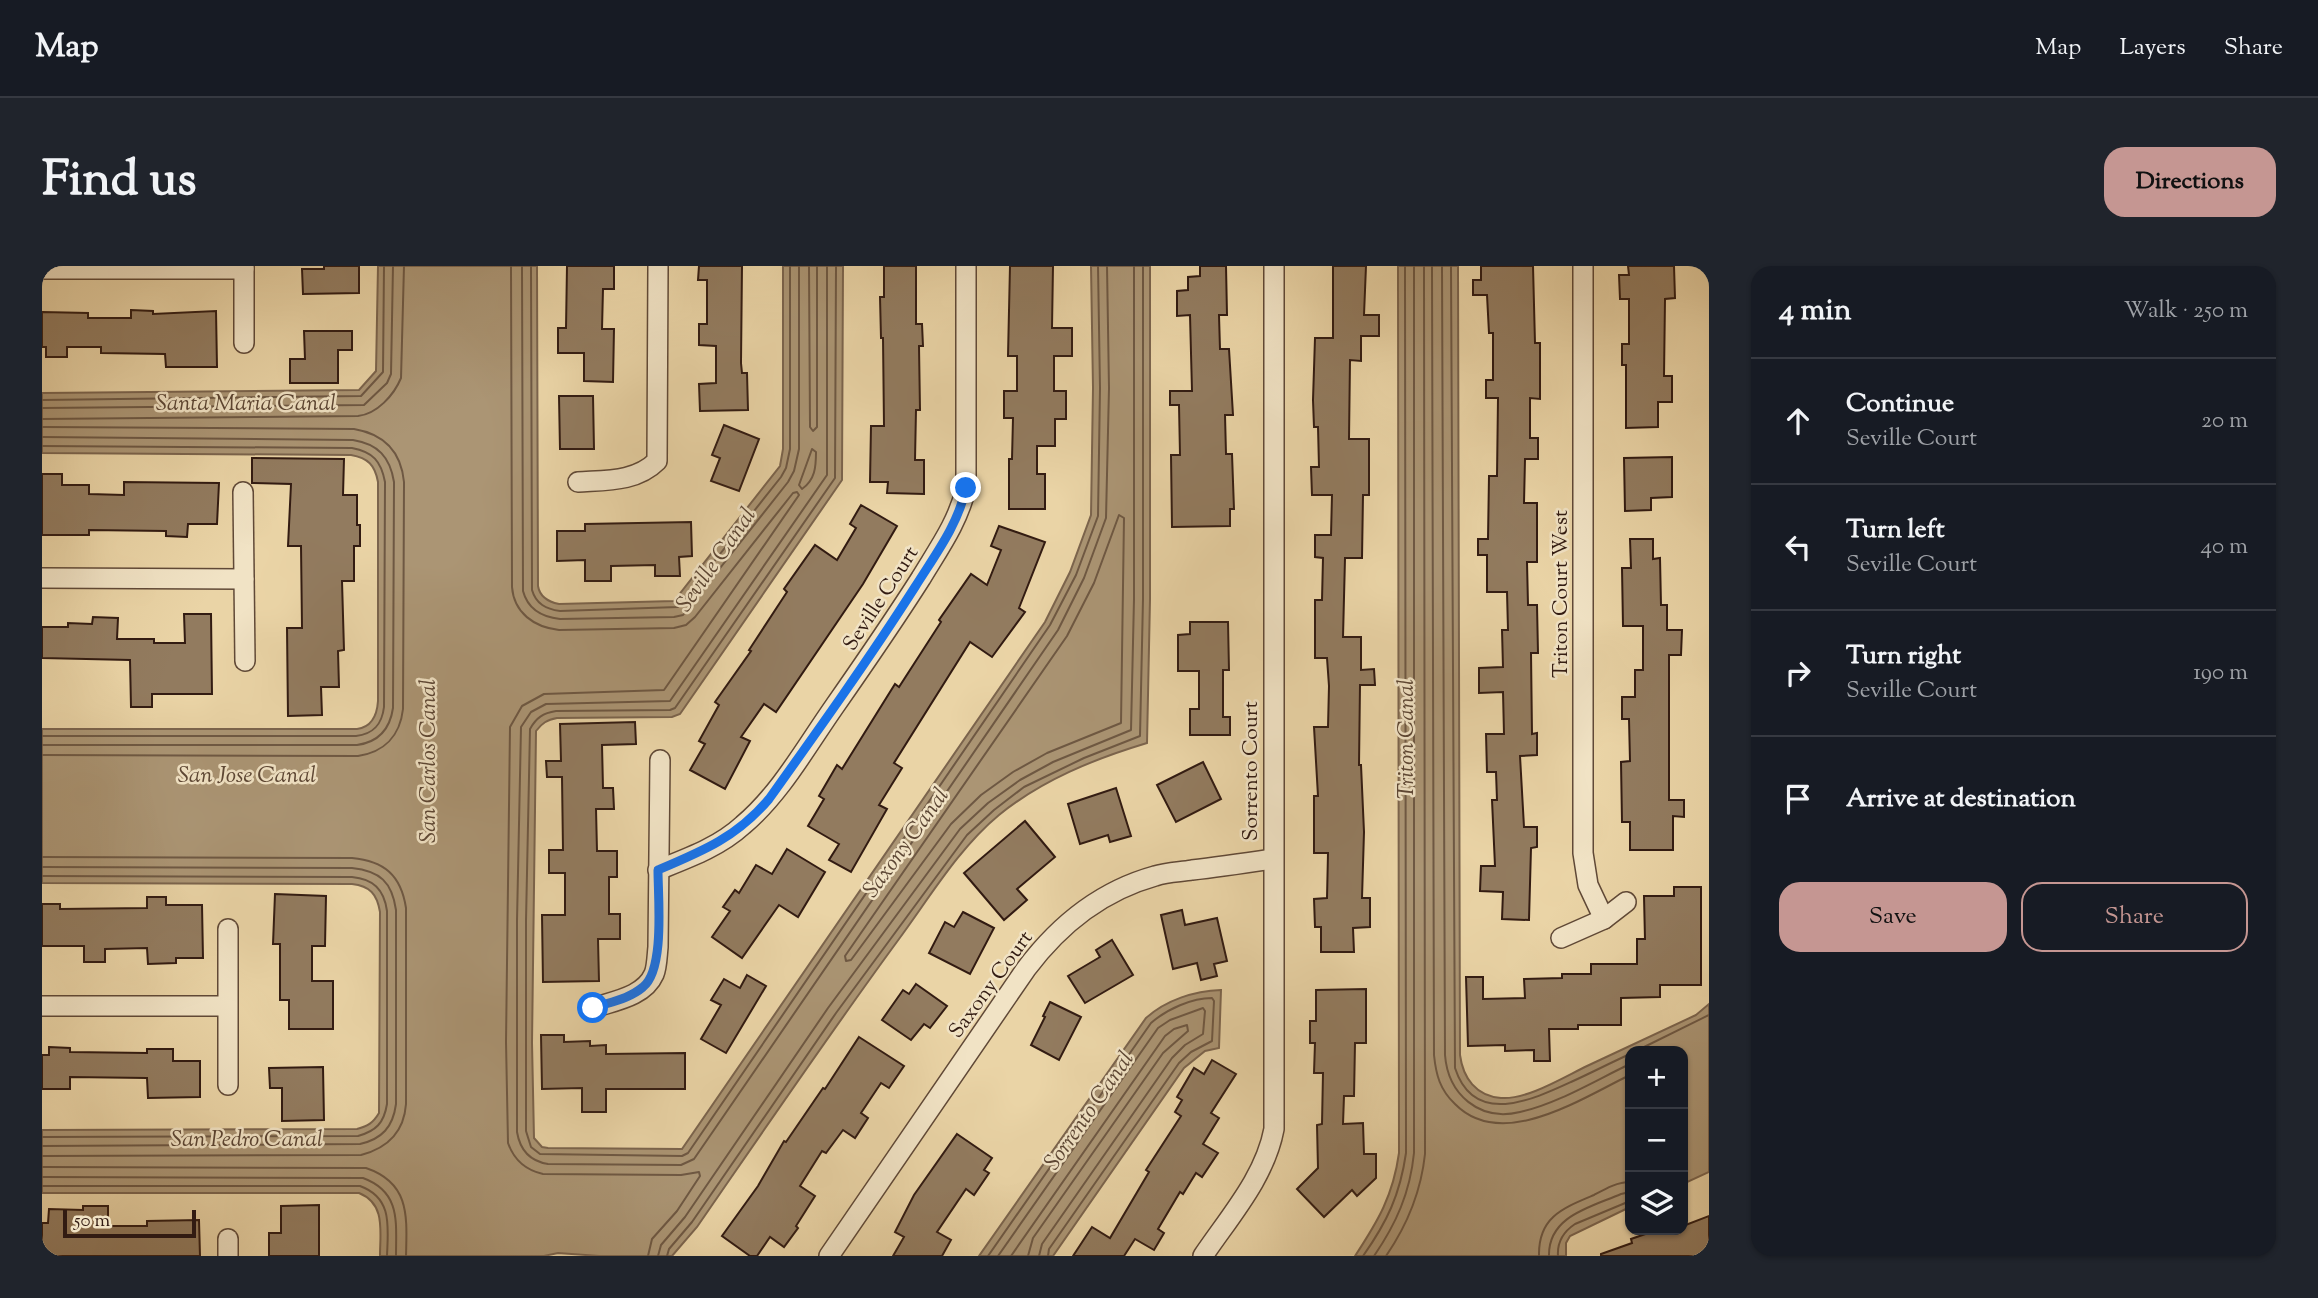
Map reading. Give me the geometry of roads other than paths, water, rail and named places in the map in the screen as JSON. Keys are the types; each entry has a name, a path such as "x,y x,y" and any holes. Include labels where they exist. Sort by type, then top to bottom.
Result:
{"street":[{"path":"578,482 630,477 648,469 657,461 658,266"},
{"name":"Seville Court","path":"658,870 716,844 756,814 798,759 889,628 952,527 966,488 966,266"},
{"name":"Sorrento Court","path":"1203,1256 1263,1167 1274,1129 1274,266"},
{"name":"Triton Court West","path":"1583,266 1583,853 1588,885 1604,919"},
{"path":"42,269 244,268 244,343"},
{"path":"243,492 245,661"},
{"path":"42,578 244,579"},
{"path":"593,1008 631,995 646,986 655,973 658,947 660,760"},
{"name":"Saxony Court","path":"829,1256 1026,969 1063,926 1111,893 1157,875 1273,859"},
{"path":"1561,938 1604,919 1626,902"},
{"path":"228,929 228,1085"},
{"path":"42,1006 227,1006"}],"water":[{"path":"378,266 537,266 538,586 546,599 559,604 674,601 780,466 783,449 783,266 843,266 842,480 680,714 672,717 557,718 545,722 536,731 532,1043 534,1138 542,1147 548,1148 682,1149 1045,622 1070,572 1091,515 1091,266 1150,266 1147,743 1088,764 1033,791 999,815 971,842 848,1010 697,1227 672,1256 558,1253 544,1256 380,1256 378,1211 368,1198 359,1193 42,1193 42,1130 357,1129 370,1124 379,1113 380,912 375,896 368,889 352,884 42,883 42,729 357,729 370,723 375,716 378,701 378,482 370,463 351,455 42,453 42,393 359,390 376,371"},
{"name":"Triton Canal","path":"1398,266 1458,266 1460,1055 1464,1071 1478,1090 1492,1097 1511,1098 1545,1087 1625,1048 1625,1209 1570,1236 1566,1243 1566,1256 1355,1256 1383,1208 1393,1182 1399,1153"},
{"name":"Sorrento Canal","path":"1221,990 1219,1048 1205,1051 1184,1068 1053,1256 979,1256 1146,1018 1162,1006 1181,998"},
{"path":"1709,1004 1709,1172 1688,1182 1688,1046 1630,1046 1696,1015"}],"water label":[{"name":"Santa Maria Canal","path":"246,402"},
{"name":"Seville Canal","path":"715,559"},
{"name":"San Carlos Canal","path":"427,761"},
{"name":"San Jose Canal","path":"247,774"},
{"name":"Saxony Canal","path":"905,842"},
{"name":"San Pedro Canal","path":"247,1138"}]}
